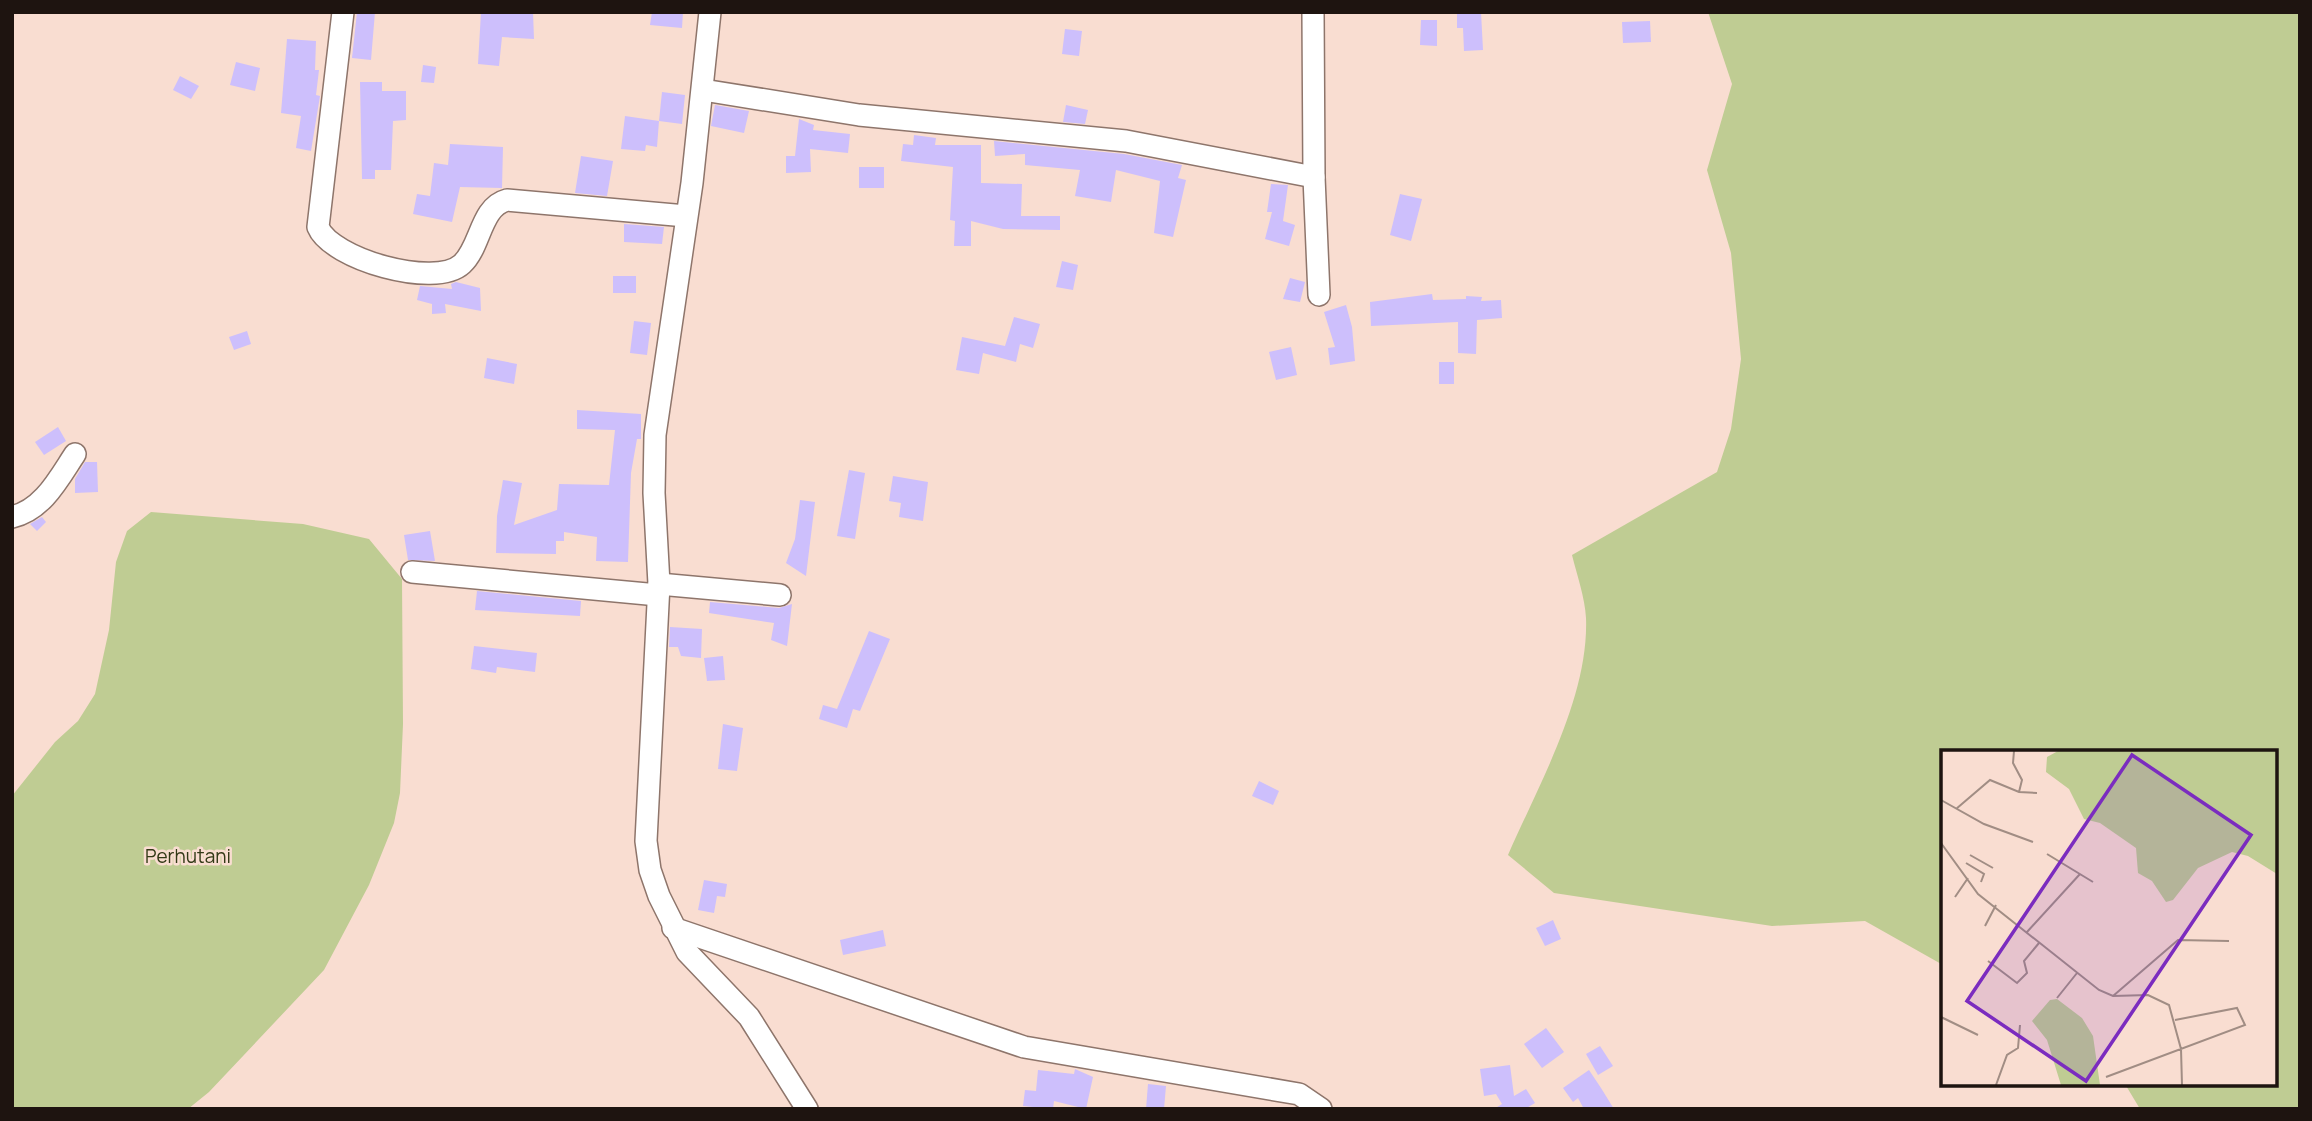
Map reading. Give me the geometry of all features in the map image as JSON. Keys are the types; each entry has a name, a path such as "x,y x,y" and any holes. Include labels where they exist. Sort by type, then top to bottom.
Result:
{"street":[{"path":"343,12 318,227 337,249 372,263 442,274 462,265 492,208 506,200 686,216"},
{"path":"710,12 703,90 655,435 654,493 658,589 646,841 650,870 673,928 706,975 749,1017 807,1109"},
{"path":"1313,12 1314,177 1319,295"},
{"path":"703,90 859,115 1126,141 1314,177"},
{"path":"12,517 33,507 51,490 75,454"},
{"path":"412,572 780,595"},
{"path":"673,928 1024,1047 1299,1094 1321,1109"}],"green space":[{"path":"1708,12 2300,12 2300,1109 2140,1109 2126,1086 2277,1086 2277,750 1941,750 1941,964 1865,921 1772,926 1554,893 1508,855 1560,740 1579,678 1585,648 1586,618 1572,555 1717,472 1731,429 1741,359 1731,253 1707,170 1732,84"},
{"name":"Perhutani","path":"151,512 303,524 369,539 402,579 403,724 400,793 394,823 369,885 324,970 209,1092 188,1109 12,1109 12,796 55,742 78,721 95,694 109,630 116,562 127,531"}],"building":[{"path":"357,12 375,12 371,60 352,58"},
{"path":"481,12 533,12 534,39 502,37 499,66 478,64"},
{"path":"652,12 683,12 682,28 650,25"},
{"path":"1457,12 1481,12 1483,50 1464,51 1463,28 1457,28"},
{"path":"1421,20 1437,20 1437,46 1420,45"},
{"path":"1650,21 1651,42 1623,43 1622,22"},
{"path":"1065,29 1082,31 1079,56 1062,54"},
{"path":"287,39 316,41 315,70 319,70 316,95 320,96 311,151 296,148 301,116 281,113"},
{"path":"236,62 260,68 255,91 230,85"},
{"path":"423,65 436,67 434,83 421,82"},
{"path":"180,76 199,86 191,99 173,90"},
{"path":"360,82 382,82 382,91 406,91 406,120 393,121 391,170 375,170 375,179 362,179"},
{"path":"662,92 685,95 682,124 659,121"},
{"path":"715,105 749,111 744,133 711,126"},
{"path":"1066,105 1088,110 1085,124 1063,122"},
{"path":"625,116 659,121 657,147 646,145 645,151 621,149"},
{"path":"799,119 814,125 813,130 850,134 848,153 810,149 811,172 786,173 786,156 795,156"},
{"path":"914,135 936,138 935,145 981,145 981,183 1022,184 1021,216 1060,216 1060,230 1003,229 971,221 971,246 954,246 955,221 950,220 953,167 901,161 903,144 913,145"},
{"path":"994,141 1124,154 1182,165 1178,178 1186,180 1173,237 1154,233 1160,181 1116,170 1111,202 1075,196 1080,170 1025,165 1025,154 995,156"},
{"path":"450,144 503,147 502,188 460,187 452,222 413,214 417,194 430,196 434,163 448,165"},
{"path":"581,156 613,161 607,196 575,193"},
{"path":"859,167 884,167 884,188 859,188"},
{"path":"1271,184 1288,185 1283,221 1295,225 1289,246 1265,239 1272,212 1267,212"},
{"path":"1400,194 1422,199 1411,241 1390,235"},
{"path":"624,224 664,227 662,244 624,242"},
{"path":"1062,261 1078,265 1073,290 1056,287"},
{"path":"613,276 636,276 636,293 613,293"},
{"path":"1290,278 1305,282 1300,302 1283,299"},
{"path":"456,282 480,288 481,311 445,304 446,313 432,314 432,304 417,300 420,286 452,289 451,284"},
{"path":"1432,294 1433,300 1466,299 1466,296 1482,297 1481,301 1501,300 1502,318 1477,320 1476,354 1458,353 1458,322 1371,326 1370,302"},
{"path":"1346,305 1352,327 1355,361 1330,365 1328,348 1335,347 1324,312"},
{"path":"1014,317 1040,324 1033,348 1020,344 1016,362 983,353 979,374 956,370 962,337 1005,346"},
{"path":"634,321 651,323 647,355 630,353"},
{"path":"247,331 251,344 234,350 229,337"},
{"path":"1291,347 1297,375 1276,380 1269,352"},
{"path":"487,358 517,364 514,384 484,378"},
{"path":"1439,362 1454,362 1454,384 1439,384"},
{"path":"577,410 641,414 641,439 637,439 631,473 628,562 596,561 597,537 564,532 564,541 556,541 556,554 496,553 497,516 503,480 522,483 514,525 557,510 559,484 609,485 615,430 577,429"},
{"path":"58,427 66,441 44,455 35,442"},
{"path":"85,462 97,462 98,492 75,493 75,479"},
{"path":"849,470 865,473 855,539 837,536"},
{"path":"893,476 928,482 923,521 899,517 901,503 889,501"},
{"path":"800,500 815,502 806,576 786,563 795,539"},
{"path":"42,517 46,522 37,531 30,524"},
{"path":"430,531 435,561 408,560 404,535"},
{"path":"477,591 581,601 580,616 475,610"},
{"path":"710,602 779,608 792,604 787,646 771,640 774,623 709,613"},
{"path":"670,627 702,629 701,658 681,656 678,647 669,647"},
{"path":"869,631 890,639 860,711 853,709 847,728 819,719 823,705 837,709"},
{"path":"474,646 537,653 535,672 497,667 496,673 471,669"},
{"path":"723,656 725,680 707,681 704,658"},
{"path":"723,724 743,728 737,771 718,769"},
{"path":"1259,781 1279,791 1273,805 1252,796"},
{"path":"704,880 727,884 725,897 717,896 714,913 698,910"},
{"path":"1553,920 1561,939 1545,946 1536,928"},
{"path":"883,930 886,946 843,955 840,940"},
{"path":"1546,1028 1564,1052 1542,1068 1524,1044"},
{"path":"1600,1046 1613,1066 1598,1075 1586,1054"},
{"path":"1510,1065 1514,1096 1526,1089 1535,1103 1525,1109 1494,1109 1502,1104 1496,1094 1484,1096 1480,1069"},
{"path":"1075,1069 1093,1077 1086,1109 1054,1101 1053,1109 1023,1106 1025,1090 1036,1091 1038,1070 1074,1074"},
{"path":"1589,1070 1614,1109 1584,1109 1578,1098 1573,1102 1563,1088"},
{"path":"1148,1084 1166,1086 1164,1109 1146,1109"}]}
